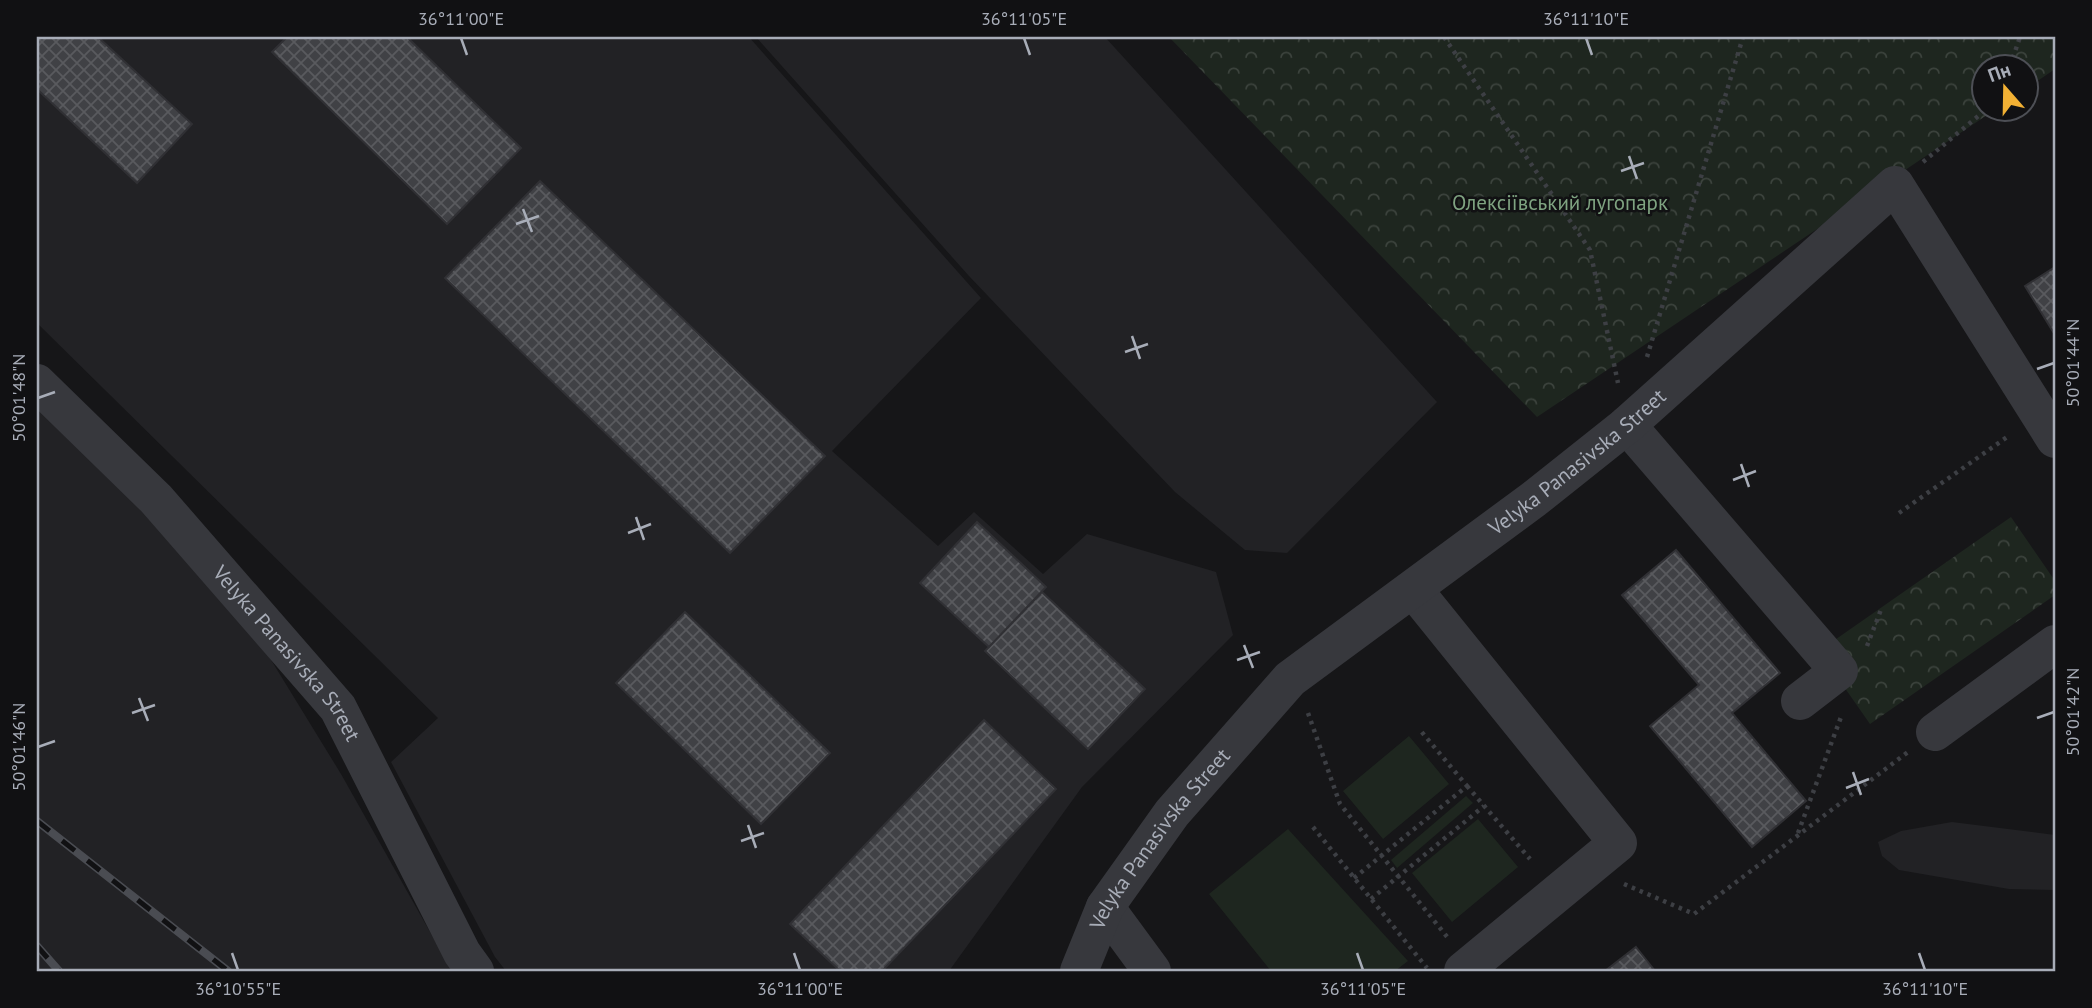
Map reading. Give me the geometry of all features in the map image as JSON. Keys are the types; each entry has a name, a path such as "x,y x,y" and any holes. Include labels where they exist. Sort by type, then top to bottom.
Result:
{"street":[{"name":"Velyka Panasivska Street","path":"1079,971 1105,907 1172,813 1296,675 1534,499 1627,425 1895,185"},
{"path":"1895,185 2047,427"},
{"name":"Velyka Panasivska Street","path":"37,383 156,499 338,708 461,953 475,971"},
{"path":"1627,425 1839,671 1800,701"},
{"path":"1413,589 1618,843 1481,965"},
{"path":"1935,732 2055,644"},
{"path":"1105,907 1152,971"}],"path":[{"path":"1444,37 1590,250 1627,425"},
{"path":"1647,358 1742,37"},
{"path":"1895,185 1972,122"},
{"path":"1899,513 2047,427"},
{"path":"1296,675 1340,804 1398,876 1481,965"},
{"path":"1420,730 1530,859"},
{"path":"1588,868 1694,914 1935,732"},
{"path":"1354,878 1467,786"},
{"path":"1371,899 1484,806"},
{"path":"1312,827 1430,971"}],"shaded area":[{"path":"37,37 749,37 981,298 832,451 938,546 974,512 1043,574 1087,534 1216,572 1233,635 1082,787 949,971 506,971 495,957 391,762 438,718 37,323"},
{"path":"756,37 1105,37 1437,402 1287,553 1245,550 1175,492 969,276"},
{"path":"37,402 161,520 268,655 341,774 452,971 37,971"},
{"path":"1952,822 2055,835 2055,890 2009,889 1899,870 1882,856 1878,842 1901,831"}],"green space":[{"name":"Олексіївський лугопарк","path":"1169,37 2055,37 2055,69 2039,80 2039,52 1969,52 1969,122 1977,122 1537,417"},
{"path":"2011,517 2055,581 2055,595 1870,724 1819,651"},
{"path":"1409,736 1449,784 1383,839 1343,791"},
{"path":"1466,796 1473,803 1397,868 1391,860"},
{"path":"1478,819 1518,867 1452,922 1412,873"},
{"path":"1288,829 1408,961 1395,971 1271,971 1209,894"}],"building":[{"path":"37,37 98,37 192,124 137,183 37,89"},
{"path":"287,37 407,37 521,148 447,224 272,52"},
{"path":"540,181 825,456 730,553 445,278"},
{"path":"2055,267 2055,335 2025,286"},
{"path":"977,522 1046,587 989,647 920,583"},
{"path":"1676,550 1780,673 1732,713 1806,801 1752,847 1650,726 1699,685 1622,595"},
{"path":"1042,592 1145,689 1088,749 985,651"},
{"path":"685,612 830,753 761,824 616,683"},
{"path":"984,720 1056,789 882,971 840,971 790,924"},
{"path":"1636,947 1655,971 1605,971"}],"railway":[{"path":"37,821 228,971"},
{"path":"37,946 59,971"}]}
